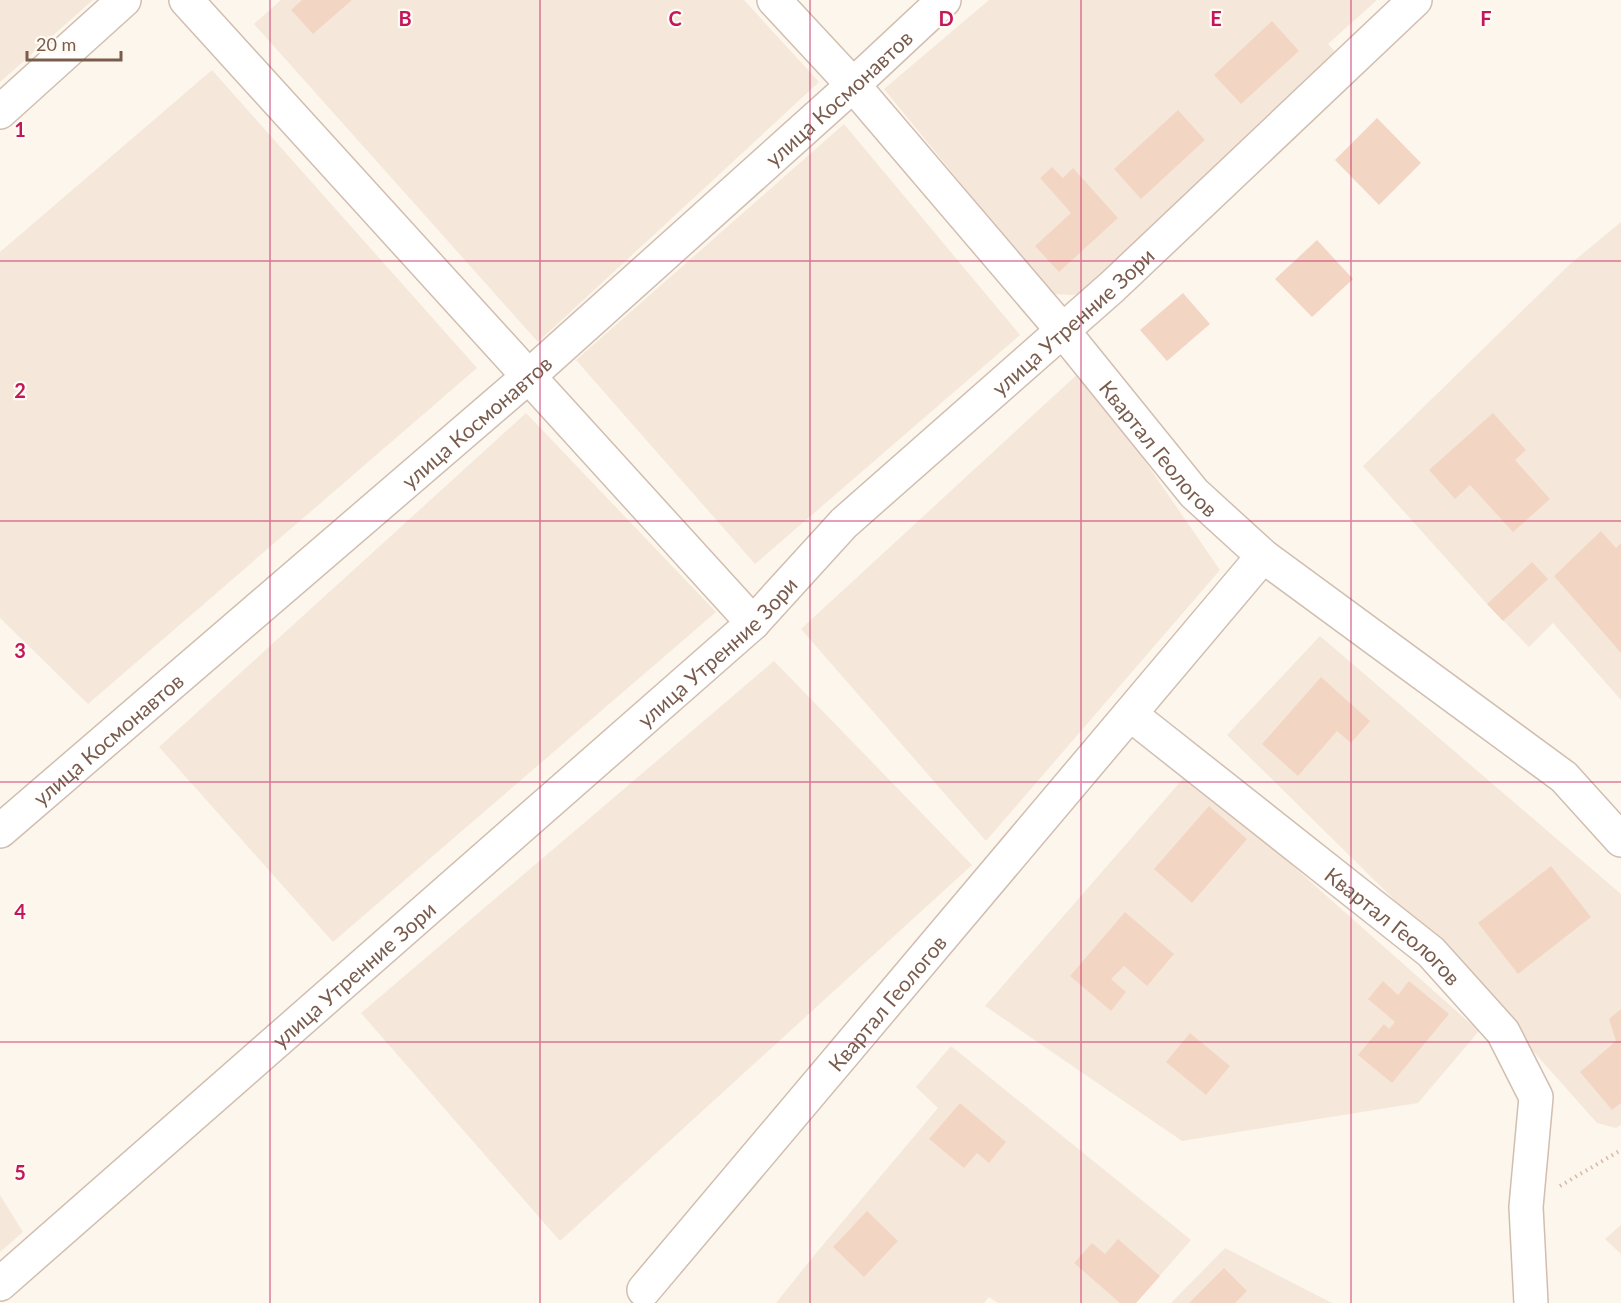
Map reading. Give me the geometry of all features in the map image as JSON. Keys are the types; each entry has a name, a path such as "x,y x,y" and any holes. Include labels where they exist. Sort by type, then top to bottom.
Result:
{"street":[{"path":"0,112 124,0"},
{"path":"186,0 753,623"},
{"name":"Квартал Геологов","path":"774,0 852,85 1063,331 1194,493 1263,556 1564,777 1621,840"},
{"name":"улица Космонавтов","path":"0,831 530,376 944,0"},
{"name":"улица Утренние Зори","path":"0,1284 753,623 844,523 1112,287 1415,0"},
{"name":"Квартал Геологов","path":"644,1290 1263,556"},
{"name":"Квартал Геологов","path":"1130,714 1431,952 1503,1032 1536,1097 1526,1207 1531,1303"}],"path":[{"path":"1526,1207 1621,1150"}],"shaded area":[{"path":"0,0 93,0 0,82"},
{"path":"281,0 744,0 819,82 538,342 254,24"},
{"path":"989,0 1377,0 1328,44 1338,55 1112,287 1072,295 1053,294 884,89"},
{"path":"212,70 477,368 88,704 0,618 0,252"},
{"path":"844,124 1020,335 755,564 576,360"},
{"path":"1621,222 1621,700 1553,623 1529,647 1487,604 1363,466 1569,265"},
{"path":"1082,370 1220,570 986,841 801,629"},
{"path":"526,413 716,612 333,942 159,747"},
{"path":"1320,636 1621,894 1621,1125 1616,1128 1597,1123 1429,934 1227,735"},
{"path":"774,661 972,865 560,1241 361,1013"},
{"path":"1188,773 1479,1031 1418,1103 1182,1141 985,1006"},
{"path":"951,1046 1191,1240 1136,1303 998,1303 989,1297 984,1303 776,1303 938,1108 916,1087"},
{"path":"0,1195 23,1232 0,1252"},
{"path":"1621,1225 1621,1254 1605,1239"},
{"path":"1225,1248 1332,1303 1171,1303"}],"building":[{"path":"302,0 352,0 313,34 291,10"},
{"path":"1272,21 1299,51 1241,104 1214,75"},
{"path":"1178,110 1205,140 1141,199 1114,169"},
{"path":"1377,118 1421,163 1379,205 1335,160"},
{"path":"1052,167 1063,178 1073,168 1118,218 1059,272 1035,246 1071,213 1040,178"},
{"path":"1317,240 1353,279 1312,317 1275,279"},
{"path":"1183,293 1210,324 1167,361 1140,330"},
{"path":"1493,413 1526,450 1515,460 1550,499 1513,532 1470,485 1455,499 1429,470"},
{"path":"1601,531 1616,548 1621,543 1621,653 1554,576"},
{"path":"1532,562 1548,579 1503,621 1487,604"},
{"path":"1321,677 1370,721 1351,743 1337,731 1298,776 1262,744"},
{"path":"1209,806 1247,839 1192,903 1154,869"},
{"path":"1551,866 1591,917 1518,974 1478,923"},
{"path":"1125,912 1174,954 1147,986 1124,966 1111,979 1126,992 1111,1011 1070,976"},
{"path":"1383,981 1398,995 1409,981 1449,1014 1392,1083 1358,1055 1384,1024 1389,1029 1395,1022 1368,999"},
{"path":"1621,1009 1621,1103 1612,1110 1580,1072 1616,1041 1609,1019"},
{"path":"1190,1033 1230,1066 1206,1095 1166,1062"},
{"path":"960,1103 1006,1142 989,1163 977,1153 964,1168 929,1139"},
{"path":"867,1211 898,1241 864,1277 833,1247"},
{"path":"1118,1239 1160,1276 1136,1303 1120,1303 1074,1263 1092,1243 1105,1254"},
{"path":"1224,1268 1247,1291 1235,1303 1189,1303"}]}
